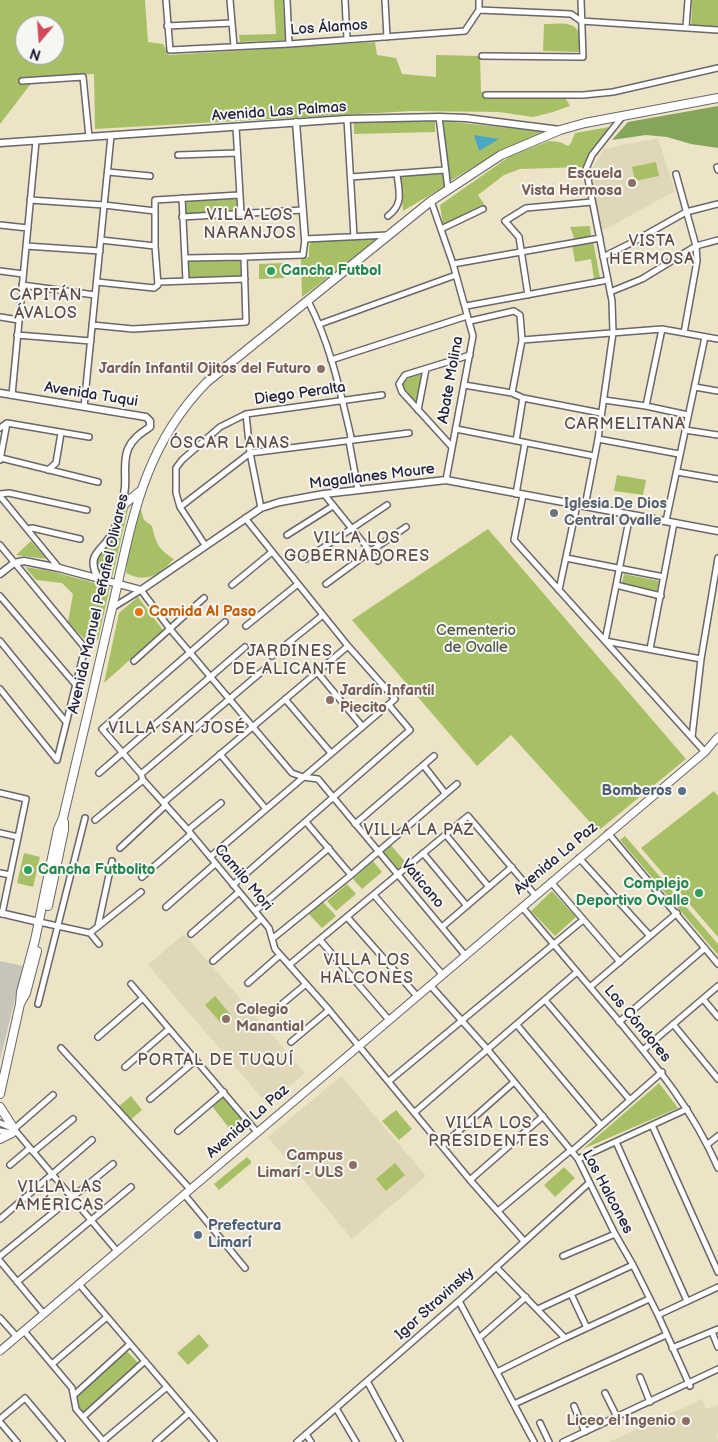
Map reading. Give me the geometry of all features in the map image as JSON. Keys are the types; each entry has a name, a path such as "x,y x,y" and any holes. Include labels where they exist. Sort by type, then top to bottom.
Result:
{"main road":[{"name":"Avenida Manuel Peñafiel Olivares","path":"0,1094 20,1004 20,992 42,922 58,829 64,818 128,533 140,490 154,456 190,399 207,382 431,201 501,156 560,130 585,123 718,98"},
{"path":"122,506 140,490"},
{"name":"Avenida La Paz","path":"0,1351 717,742"},
{"path":"0,1107 14,1132 0,1139"}],"street":[{"path":"166,0 167,26 232,22"},
{"path":"230,0 234,46"},
{"path":"287,0 289,44"},
{"path":"345,0 347,39"},
{"path":"385,0 387,37"},
{"path":"479,0 479,10 571,14 582,10"},
{"path":"482,56 583,57 581,0"},
{"path":"686,27 688,0"},
{"name":"Los Álamos","path":"167,26 170,50 289,44 465,31 479,10"},
{"path":"571,14 581,21 718,30"},
{"path":"486,95 583,95 651,84 718,68"},
{"path":"22,81 83,77 89,137"},
{"path":"438,117 448,189"},
{"path":"585,506 598,439 613,333 612,301 586,169 592,155 622,117"},
{"name":"Avenida Las Palmas","path":"0,143 347,119 466,118 560,130"},
{"path":"347,119 354,237"},
{"path":"185,258 303,254 305,239 296,122"},
{"path":"236,127 241,213"},
{"path":"84,407 111,136"},
{"path":"12,395 36,141"},
{"path":"178,155 237,153"},
{"path":"351,177 444,170"},
{"path":"108,172 150,176"},
{"path":"388,216 397,210 400,202 397,174"},
{"path":"676,174 696,246 698,261 684,333"},
{"path":"159,284 155,246 155,200 239,195"},
{"path":"182,198 186,281"},
{"path":"30,200 104,205 155,211"},
{"name":"Abate Molina","path":"431,201 453,264 473,336 446,480"},
{"path":"528,295 519,237 505,221 526,208 592,202"},
{"path":"603,257 634,242 686,212 718,204"},
{"path":"441,229 483,209"},
{"path":"182,217 303,210"},
{"path":"0,225 28,228"},
{"path":"305,239 390,235"},
{"path":"453,264 600,238"},
{"path":"101,240 155,246"},
{"path":"610,292 642,279 696,246 718,240"},
{"path":"26,246 100,251"},
{"path":"92,325 133,329 246,322 244,257"},
{"path":"0,271 23,274"},
{"path":"320,324 456,275"},
{"path":"97,282 154,288 159,284 186,281 245,279"},
{"path":"466,306 608,280"},
{"path":"22,285 95,295"},
{"path":"308,301 320,324 343,401 351,437 349,441 358,490"},
{"path":"332,360 468,318 514,311 520,314 522,340 512,393"},
{"path":"0,317 19,320"},
{"path":"646,406 662,328"},
{"path":"522,340 662,328 718,339"},
{"path":"17,335 91,341"},
{"path":"666,521 705,337"},
{"path":"452,447 402,392 399,384 405,375 470,355"},
{"path":"418,410 426,369"},
{"path":"464,385 512,393 523,398 601,414"},
{"path":"695,387 718,391"},
{"name":"Avenida Tuqui","path":"0,393 146,417 150,421 150,427 134,439 126,454 125,488 122,506 112,535 94,558 93,569 98,578"},
{"name":"Diego Peralta","path":"205,545 180,508 176,493 176,468 182,460 220,427 246,414 382,396"},
{"path":"516,442 523,398"},
{"path":"604,400 688,415"},
{"path":"246,414 250,453 261,508"},
{"path":"7,423 1,459 98,482"},
{"path":"0,428 7,423 89,437"},
{"path":"456,429 594,456"},
{"path":"685,430 718,435"},
{"path":"48,470 56,463 61,433"},
{"path":"180,508 250,453 409,433"},
{"path":"598,439 679,454"},
{"path":"525,443 514,540 705,752"},
{"path":"677,472 718,479"},
{"name":"Magallanes Moure","path":"141,590 261,508 280,502 324,494 446,480 718,531"},
{"path":"59,568 0,495 9,493 87,510"},
{"path":"324,494 378,561"},
{"path":"306,559 388,505"},
{"path":"559,590 577,505"},
{"path":"287,535 333,506"},
{"path":"605,641 630,515"},
{"path":"210,857 395,699 348,646 245,518"},
{"path":"650,649 674,523"},
{"path":"326,584 406,527"},
{"path":"28,529 32,528 80,539"},
{"path":"0,545 85,648 57,760 0,689"},
{"path":"232,584 272,552"},
{"path":"566,558 664,577"},
{"path":"692,738 701,659 718,558"},
{"path":"0,574 14,563 24,561 59,568 141,590"},
{"path":"246,626 298,584"},
{"path":"616,585 661,596"},
{"path":"112,608 141,590"},
{"name":"Vaticano","path":"141,590 170,629 292,773 318,779 465,955"},
{"path":"0,596 75,684"},
{"path":"134,661 204,598"},
{"path":"272,656 323,615"},
{"path":"190,652 225,622"},
{"path":"0,641 66,722"},
{"path":"605,641 701,659"},
{"path":"120,848 165,803 220,754 348,646"},
{"path":"98,773 245,647"},
{"name":"Camilo Mori","path":"190,652 102,730 269,928 275,949 288,965 359,1045 470,1180 524,1241"},
{"path":"95,820 266,668"},
{"path":"317,672 362,726"},
{"path":"285,699 331,753"},
{"path":"233,884 410,730 389,705"},
{"path":"220,754 266,809"},
{"path":"356,824 434,756"},
{"path":"424,766 445,793"},
{"path":"272,939 351,875 457,784"},
{"path":"0,794 26,799 1,913 90,933 99,944"},
{"path":"142,877 221,803"},
{"path":"288,965 468,816 535,895"},
{"path":"38,1004 85,818"},
{"path":"306,822 351,875"},
{"path":"0,833 18,837"},
{"path":"608,833 718,964"},
{"path":"446,835 489,887"},
{"path":"255,911 328,848"},
{"path":"424,853 467,906"},
{"path":"579,858 650,936"},
{"path":"98,926 112,861"},
{"path":"166,907 215,864"},
{"path":"442,927 512,867"},
{"path":"0,873 10,875"},
{"path":"551,882 620,962"},
{"path":"90,933 141,892"},
{"path":"190,934 239,892"},
{"path":"374,895 442,974"},
{"name":"Los Cóndores","path":"522,907 662,1072 687,1109 709,1147 718,1168"},
{"path":"590,988 677,914"},
{"path":"347,917 417,996"},
{"path":"212,960 261,918"},
{"path":"389,1081 583,920"},
{"path":"320,940 389,1020"},
{"path":"619,1022 704,948"},
{"path":"248,983 280,954"},
{"path":"415,1112 577,972"},
{"path":"131,984 257,1132"},
{"path":"270,1014 306,984"},
{"name":"Los Halcones","path":"430,985 488,1050 578,1159 658,1315 689,1384"},
{"path":"643,1050 718,986"},
{"path":"98,1038 143,998"},
{"path":"703,999 718,1017"},
{"path":"545,1000 630,1100"},
{"path":"291,1042 329,1010"},
{"path":"674,1024 718,1079"},
{"path":"517,1025 601,1126"},
{"path":"125,1068 170,1029"},
{"path":"61,1048 187,1192 245,1268"},
{"path":"150,1099 196,1060"},
{"path":"498,1211 601,1126 662,1072"},
{"path":"443,1145 514,1082"},
{"path":"178,1131 224,1092"},
{"path":"14,1132 53,1095"},
{"path":"578,1159 687,1109"},
{"path":"470,1180 543,1116"},
{"path":"10,1165 73,1119"},
{"path":"0,1123 14,1132 31,1150 118,1251"},
{"path":"652,1125 718,1272"},
{"path":"0,1130 14,1132"},
{"path":"709,1147 718,1136"},
{"path":"0,1218 92,1140"},
{"path":"616,1142 687,1301"},
{"path":"709,1147 718,1147"},
{"path":"0,1256 113,1164"},
{"name":"Igor Stravinsky","path":"297,1442 589,1183"},
{"path":"17,1282 131,1187"},
{"path":"563,1256 615,1234"},
{"path":"0,1261 44,1314"},
{"path":"538,1309 633,1265"},
{"path":"496,1266 565,1338"},
{"path":"79,1284 212,1440 205,1442"},
{"path":"658,1315 718,1287"},
{"path":"571,1294 587,1328"},
{"path":"478,1338 526,1296"},
{"path":"497,1372 649,1299"},
{"path":"458,1301 534,1442"},
{"path":"52,1364 107,1317"},
{"path":"0,1318 17,1337"},
{"path":"672,1348 718,1329"},
{"path":"24,1331 72,1388 76,1409 104,1441 167,1387"},
{"path":"712,1332 718,1346"},
{"path":"514,1404 666,1335"},
{"path":"74,1395 130,1344"},
{"path":"83,1417 145,1361"},
{"path":"563,1442 718,1369"},
{"path":"640,1377 650,1402"},
{"path":"367,1381 400,1442"},
{"path":"605,1393 617,1417"},
{"path":"17,1442 0,1421 25,1398 62,1442"},
{"path":"574,1406 585,1432"},
{"path":"336,1408 356,1442"},
{"path":"156,1442 189,1413"},
{"path":"540,1423 549,1442"},
{"path":"306,1434 311,1442"}],"shaded area":[{"name":"Escuela Vista Hermosa","path":"658,138 675,191 606,229 600,229 589,174 604,149"},
{"name":"Colegio Manantial","path":"184,934 305,1073 268,1105 148,965"},
{"path":"0,961 23,966 0,1060"},
{"name":"Campus Limarí - ULS","path":"341,1076 426,1176 352,1239 268,1137"},
{"name":"Liceo el Ingenio","path":"702,1399 706,1409 718,1405 718,1433 716,1434 718,1442 609,1442"}],"green space":[{"path":"0,0 145,0 148,42 163,44 169,55 375,42 377,55 396,58 402,74 436,77 436,55 480,56 481,91 490,98 566,99 570,106 533,117 499,112 412,111 95,129 94,74 36,77 0,124"},
{"path":"274,0 283,0 285,40 240,42 239,35 276,34"},
{"path":"692,0 718,0 718,31 691,30"},
{"path":"562,23 576,28 580,39 578,52 543,51 544,24"},
{"path":"718,106 718,148 691,144 667,137 646,135 612,140 628,122"},
{"path":"435,121 435,132 354,134 354,123"},
{"path":"443,121 547,132 500,152 450,181"},
{"path":"609,127 590,154 584,167 520,169 504,175 478,195 484,204 443,225 440,205 510,156 549,141 560,142 568,146 575,133"},
{"path":"656,162 659,176 635,181 632,167"},
{"path":"443,174 445,186 403,211 400,176"},
{"path":"236,196 237,212 185,215 184,199"},
{"path":"590,226 591,237 575,240 570,227"},
{"path":"380,238 302,297 301,259 309,257 309,245 312,241"},
{"path":"593,241 600,278 594,279 591,259 575,262 572,245"},
{"path":"240,258 241,277 187,278 186,259"},
{"name":"Cancha Futbol","path":"283,263 284,278 259,279 259,264"},
{"path":"412,375 422,375 416,402 405,391 402,384"},
{"path":"617,475 646,480 643,495 614,491"},
{"path":"130,501 112,578 100,574 96,566 98,557 117,533"},
{"path":"140,507 144,520 152,526 158,545 174,559 153,576 140,578 126,573 128,554"},
{"name":"Cementerio de Ovalle","path":"488,529 686,759 598,831 511,735 477,766 352,620"},
{"path":"31,541 47,559 16,555"},
{"path":"25,567 50,571 110,587 98,640 88,643 68,622 73,594 62,583 36,580"},
{"path":"624,574 659,581 657,591 622,583"},
{"path":"138,597 163,630 104,683 119,613"},
{"name":"Complejo Deportivo Ovalle","path":"714,791 718,796 718,937 641,848"},
{"path":"625,836 718,944 718,955 620,840"},
{"path":"391,845 406,863 398,869 383,851"},
{"name":"Cancha Futbolito","path":"24,853 40,857 33,887 17,883"},
{"path":"373,861 382,872 362,889 353,879"},
{"path":"347,884 356,894 336,911 327,901"},
{"path":"552,891 576,917 555,936 531,911"},
{"path":"323,902 336,916 322,928 309,914"},
{"path":"215,996 231,1015 221,1023 205,1005"},
{"path":"659,1083 678,1108 583,1149"},
{"path":"131,1096 142,1110 129,1121 118,1107"},
{"path":"222,1096 248,1126 236,1137 212,1106"},
{"path":"396,1110 412,1129 399,1140 382,1121"},
{"path":"247,1157 251,1163 219,1190 214,1184"},
{"path":"395,1163 405,1175 386,1191 376,1179"},
{"path":"564,1167 575,1178 555,1197 544,1185"},
{"path":"199,1334 209,1346 188,1365 177,1353"},
{"path":"127,1351 138,1363 83,1412 78,1405 77,1396"}],"water":[{"path":"474,135 499,139 479,151"}],"place":[{"name":"Escuela Vista Hermosa","path":"632,183"},
{"name":"Cancha Futbol","path":"271,271"},
{"name":"Jardín Infantil Ojitos del Futuro","path":"321,369"},
{"name":"Iglesia De Dios Central Ovalle","path":"554,513"},
{"name":"Comida Al Paso","path":"139,612"},
{"name":"Jardín Infantil Piecito","path":"330,700"},
{"name":"Bomberos","path":"682,791"},
{"name":"Cancha Futbolito","path":"28,870"},
{"name":"Complejo Deportivo Ovalle","path":"699,893"},
{"name":"Colegio Manantial","path":"226,1019"},
{"name":"Campus Limarí - ULS","path":"353,1165"},
{"name":"Prefectura Limarí","path":"198,1235"},
{"name":"Liceo el Ingenio","path":"686,1421"}],"district":[{"name":"VILLA LOS NARANJOS","path":"250,225"},
{"name":"VISTA HERMOSA","path":"652,251"},
{"name":"CAPITÁN ÁVALOS","path":"46,305"},
{"name":"CARMELITANA","path":"625,425"},
{"name":"ÓSCAR LANAS","path":"230,444"},
{"name":"VILLA LOS GOBERNADORES","path":"357,548"},
{"name":"JARDINES DE ALICANTE","path":"290,661"},
{"name":"VILLA SAN JOSÉ","path":"177,729"},
{"name":"VILLA LA PAZ","path":"419,831"},
{"name":"VILLA LOS HALCONES","path":"367,970"},
{"name":"PORTAL DE TUQUÍ","path":"216,1061"},
{"name":"VILLA LOS PRESIDENTES","path":"489,1133"},
{"name":"VILLA LAS AMÉRICAS","path":"60,1197"}]}
